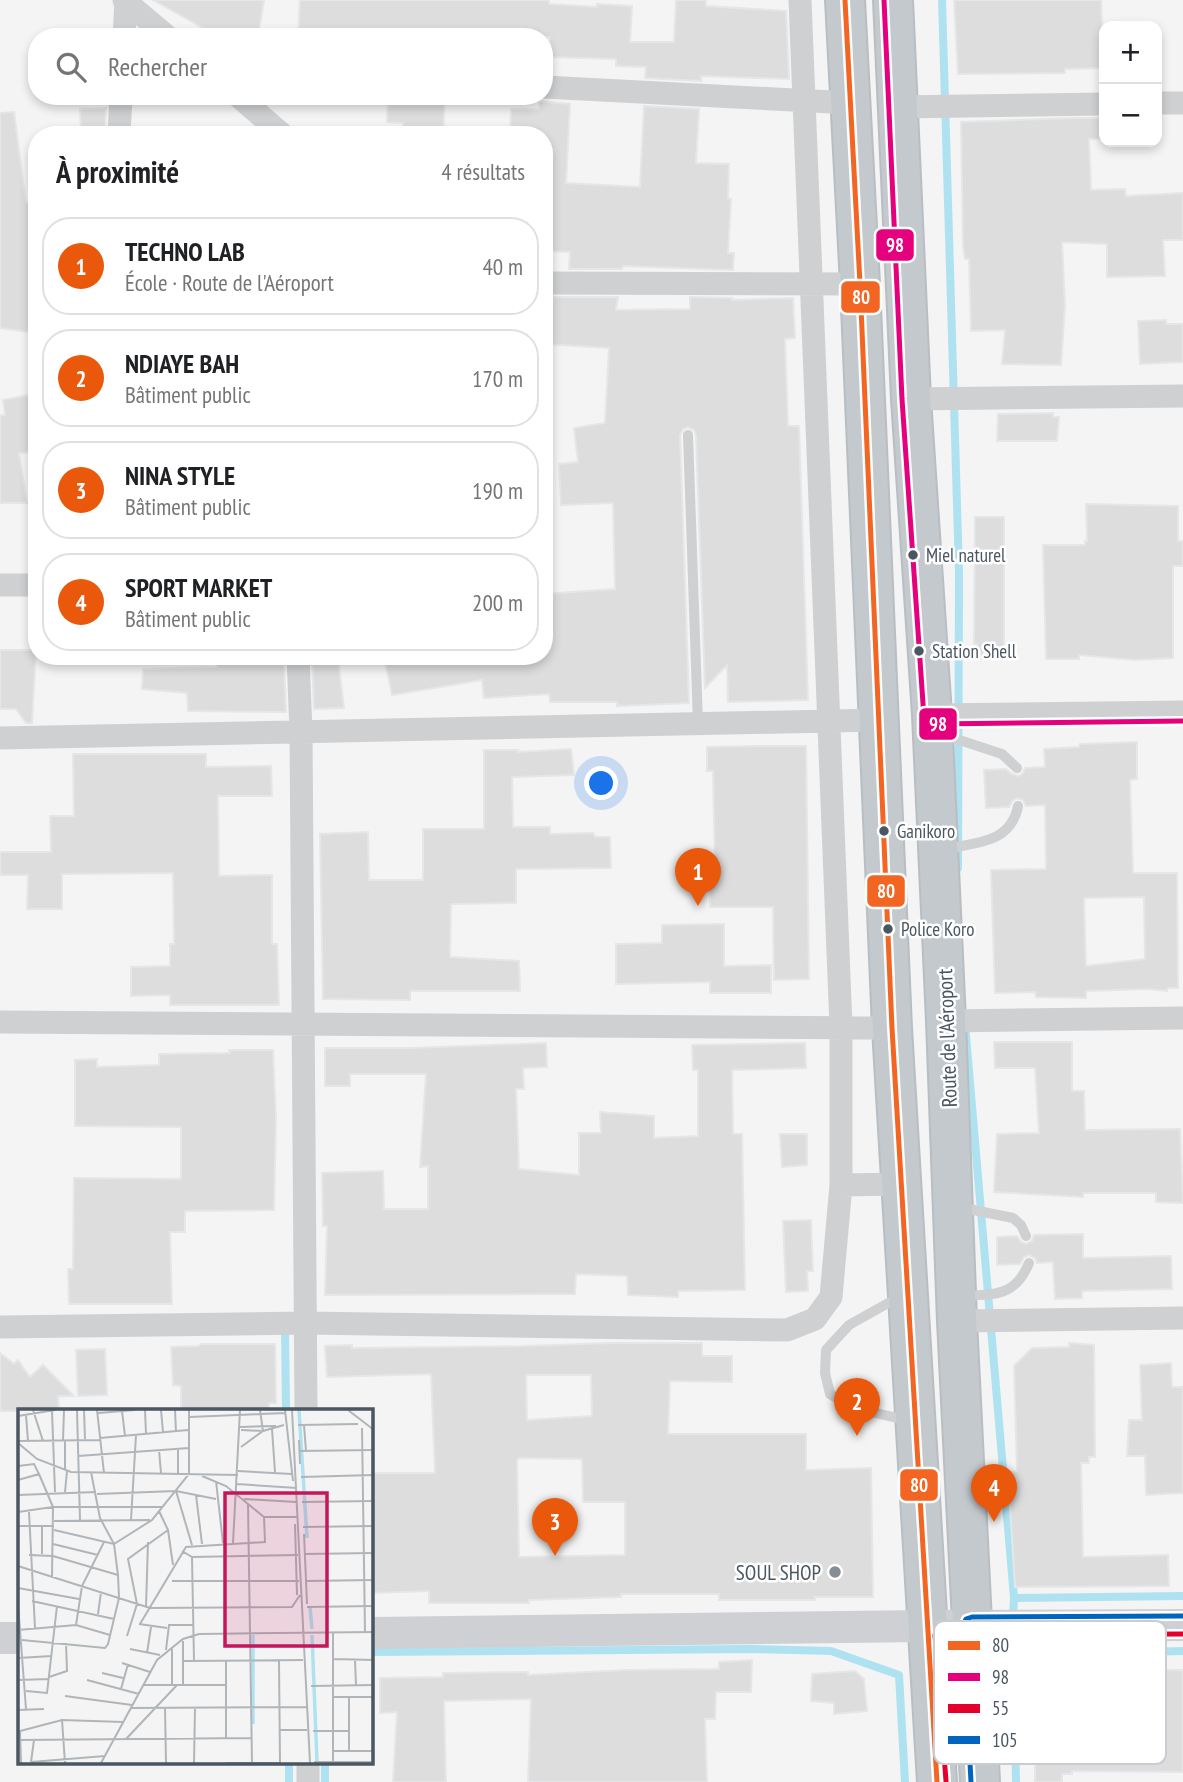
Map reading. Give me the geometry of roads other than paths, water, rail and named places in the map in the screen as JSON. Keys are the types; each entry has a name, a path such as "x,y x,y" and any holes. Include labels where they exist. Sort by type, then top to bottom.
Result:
{"highway":[{"path":"845,0 892,1028 934,1739"},
{"name":"Route de l'Aéroport","path":"893,0 911,399 932,723 972,1621"},
{"path":"936,1764 937,1782"},
{"name":"Route de l'Aéroport","path":"979,1764 980,1782"}],"main road":[{"path":"373,1633 934,1626"},
{"path":"0,1638 18,1638"}],"street":[{"path":"124,28 125,0"},
{"path":"125,0 158,28"},
{"path":"0,1327 305,1323 787,1330 815,1319 831,1297 841,1185 841,1027 800,0"},
{"path":"553,87 851,103"},
{"path":"1162,103 1183,103"},
{"path":"897,107 1099,104"},
{"path":"119,126 121,105"},
{"path":"248,105 270,126"},
{"path":"553,283 860,284"},
{"path":"911,399 1183,396"},
{"path":"0,584 28,584"},
{"path":"298,665 302,732 306,1409"},
{"path":"932,723 1183,712"},
{"path":"0,738 878,720"},
{"path":"946,1021 1183,1017"},
{"path":"0,1022 892,1028"},
{"path":"841,1185 901,1184"},
{"path":"956,1309 1183,1318"},
{"path":"308,1764 308,1782"}],"lane":[{"path":"688,435 698,723"},
{"path":"932,723 1002,754 1017,768"},
{"path":"938,850 993,839 1015,821 1018,806"},
{"path":"953,1206 1013,1218 1021,1225 1026,1236"},
{"path":"956,1309 1004,1293 1023,1277 1029,1263"},
{"path":"908,1292 849,1325 826,1350 825,1373 830,1394 845,1404 863,1411 915,1422"}],"waterway":[{"path":"942,0 959,572 958,868"},
{"path":"965,1024 1014,1598 1013,1618"},
{"path":"285,1328 286,1409"},
{"path":"1014,1598 1183,1596"},
{"path":"373,1652 751,1649 831,1651 899,1675 905,1782"},
{"path":"1166,1651 1183,1651"},
{"path":"289,1764 289,1782"},
{"path":"325,1764 325,1782"},
{"path":"1016,1764 1016,1782"}],"place":[{"name":"Miel naturel","path":"913,555"},
{"name":"Station Shell","path":"919,651"},
{"name":"Ganikoro","path":"884,831"},
{"name":"TECHNO LAB","path":"698,906"},
{"name":"Police Koro","path":"888,929"},
{"name":"NDIAYE BAH","path":"857,1436"},
{"name":"SPORT MARKET","path":"994,1522"},
{"name":"NINA STYLE","path":"555,1556"},
{"name":"SOUL SHOP","path":"835,1572"}]}
